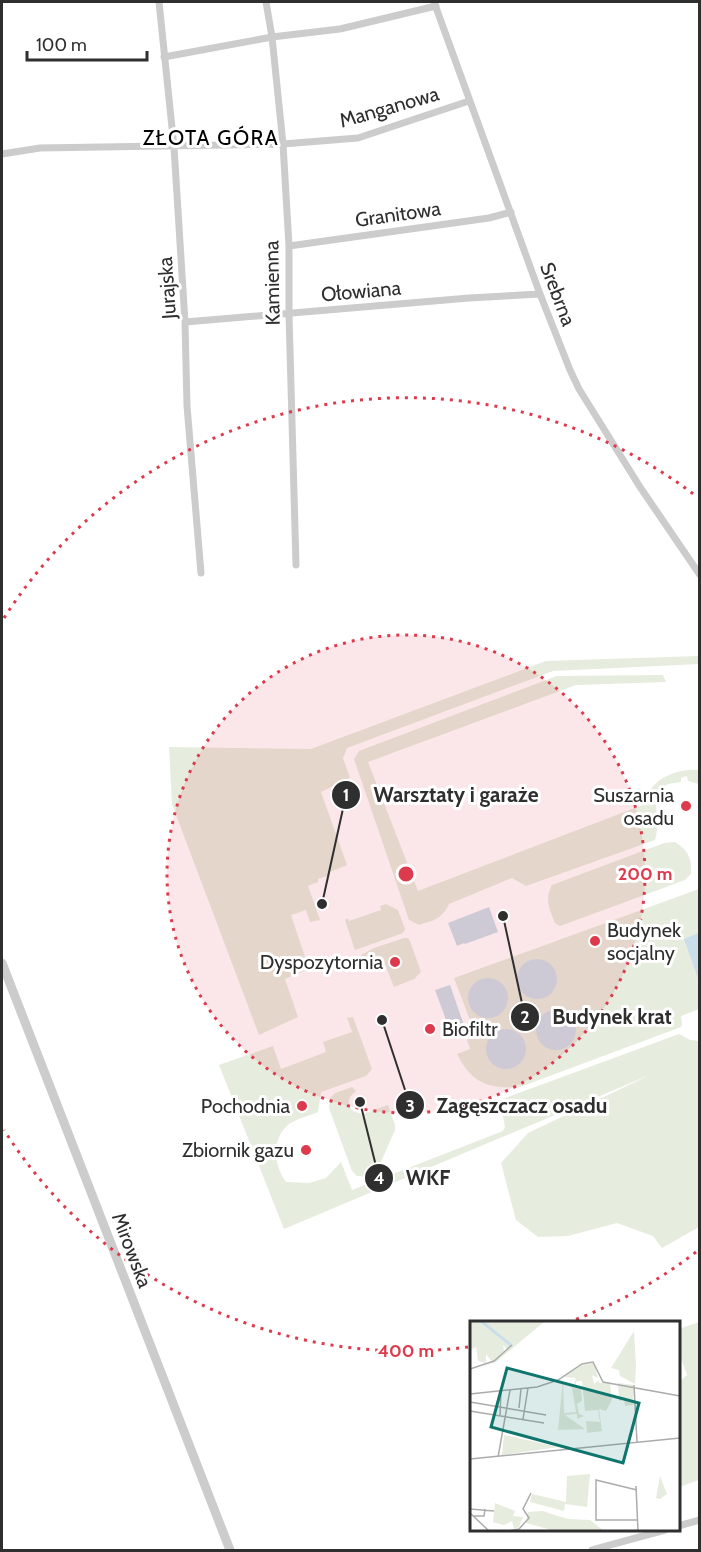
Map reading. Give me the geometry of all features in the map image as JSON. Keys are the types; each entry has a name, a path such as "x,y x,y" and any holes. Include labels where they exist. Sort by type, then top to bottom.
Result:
{"street":[{"name":"Jurajska","path":"159,2 174,147 185,322 187,406 201,573"},
{"name":"Kamienna","path":"266,2 283,144 289,246 296,565"},
{"path":"164,57 272,37 340,29 435,4"},
{"name":"Srebrna","path":"435,4 540,294 579,389 640,487 699,574"},
{"name":"Manganowa","path":"2,154 40,148 283,144 358,138 470,101"},
{"name":"Granitowa","path":"289,246 489,218 511,212"},
{"name":"Ołowiana","path":"185,322 540,294"},
{"name":"Mirowska","path":"2,963 230,1551"},
{"path":"680,1525 699,1520"},
{"path":"592,1551 662,1531"}],"shaded area":[{"path":"699,656 699,664 553,671 347,748 343,758 350,778 321,792 347,865 330,872 330,875 308,886 320,920 310,922 306,910 291,915 309,969 285,979 298,1017 259,1035 172,804 169,747 311,749 546,661"},
{"path":"663,675 666,682 576,685 368,762 418,891 648,803 651,789 666,776 680,771 699,770 699,784 688,781 687,776 681,778 681,782 668,784 657,792 655,840 526,886 512,878 449,904 440,916 433,920 419,925 409,920 354,759 359,751 557,676"},
{"path":"675,842 686,851 690,859 691,874 685,880 560,926 555,923 548,900 552,885 664,843"},
{"path":"699,889 699,1009 681,1016 681,1027 520,1087 490,1085 475,1078 469,1072 457,1054 470,1049 467,1040 476,1036 454,978"},
{"path":"386,904 398,910 405,929 403,933 355,950 345,920 348,918 349,921 381,910 380,906"},
{"path":"404,938 410,941 421,972 414,979 394,987 386,967 383,967 380,960 365,965 361,955"},
{"path":"353,1017 372,1069 366,1076 321,1092 318,1112 294,1121 283,1131 276,1153 279,1168 286,1182 309,1183 326,1178 341,1162 352,1190 503,1131 505,1127 500,1101 505,1098 679,1034 690,1040 699,1041 699,1227 662,1248 653,1236 617,1223 568,1236 538,1237 516,1220 501,1163 528,1133 652,1074 284,1229 219,1065 273,1046 281,1069 326,1052 323,1042 352,1032 347,1018"},
{"path":"352,1087 356,1091 349,1103 353,1111 362,1114 388,1105 395,1125 395,1130 376,1173 371,1177 357,1176 352,1171 329,1108 330,1098 335,1093"},
{"path":"699,1322 699,1480 680,1487 680,1381 687,1375 680,1356 680,1329"}],"water":[{"path":"489,907 498,932 457,946 448,923"},
{"path":"700,933 699,981 684,939"},
{"path":"537,959 545,960 551,965 556,971 556,987 551,993 545,998 537,999 529,998 523,993 518,987 517,979 518,971 523,965 529,960"},
{"path":"488,978 496,979 502,984 507,990 507,1006 502,1012 496,1017 488,1018 480,1017 474,1012 469,1006 468,998 469,990 474,984 480,979"},
{"path":"450,985 466,1031 452,1036 435,990"},
{"path":"556,1010 564,1011 570,1016 575,1022 575,1038 570,1044 564,1049 556,1050 548,1049 542,1044 537,1038 536,1030 537,1022 542,1016 548,1011"},
{"path":"506,1029 514,1030 520,1035 525,1041 525,1057 520,1063 514,1068 506,1069 498,1068 492,1063 487,1057 486,1049 487,1041 492,1035 498,1030"}],"place":[{"name":"Suszarnia osadu","path":"686,806"},
{"name":"Warsztaty i garaże","path":"322,904"},
{"name":"Budynek krat","path":"503,916"},
{"name":"Budynek socjalny","path":"595,941"},
{"name":"Dyspozytornia","path":"395,962"},
{"name":"Zagęszczacz osadu","path":"382,1020"},
{"name":"Biofiltr","path":"430,1029"},
{"name":"WKF","path":"360,1102"},
{"name":"Pochodnia","path":"302,1106"},
{"name":"Zbiornik gazu","path":"306,1150"}],"district":[{"name":"ZŁOTA GÓRA","path":"211,137"}]}
